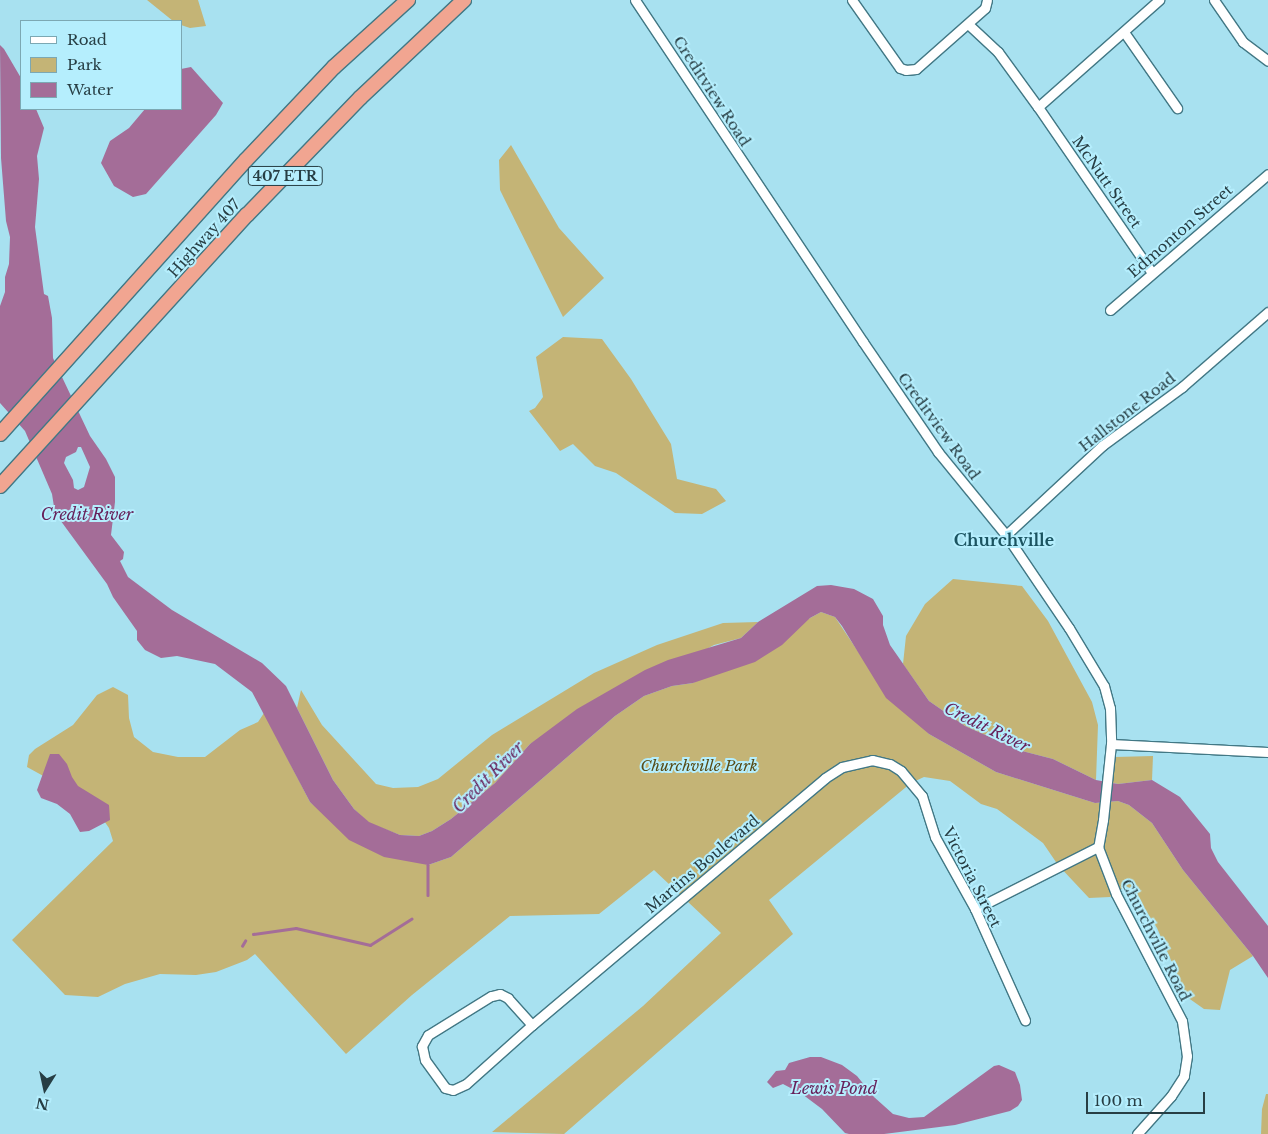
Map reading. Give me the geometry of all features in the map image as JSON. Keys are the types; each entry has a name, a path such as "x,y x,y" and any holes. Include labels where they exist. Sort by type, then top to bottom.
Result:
{"highway":[{"name":"Highway 407","path":"0,434 246,160 328,74 408,0"},
{"name":"Highway 407","path":"0,486 267,194 360,98 464,0"}],"street":[{"name":"Creditview Road","path":"635,0 812,268 938,452 1006,535 1070,628 1104,686 1110,703 1111,744"},
{"path":"852,0 900,68 906,70 916,69 985,8 987,0"},
{"path":"1038,107 1159,0"},
{"path":"1214,0 1243,42 1268,61"},
{"name":"McNutt Street","path":"968,24 998,52 1152,273"},
{"path":"1124,32 1177,108"},
{"name":"Edmonton Street","path":"1110,310 1268,174"},
{"name":"Hallstone Road","path":"1006,535 1103,445 1182,387 1268,312"},
{"path":"976,909 1098,847 1104,820 1111,744 1268,752"},
{"name":"Martins Boulevard","path":"532,1025 508,998 500,994 491,996 428,1035 422,1046 425,1060 445,1088 458,1088 471,1080 532,1025 831,774 855,762 872,760 890,764 901,770"},
{"name":"Victoria Street","path":"901,770 922,796 935,837 976,909 1025,1020"},
{"name":"Churchville Road","path":"1098,847 1116,894 1182,1021 1187,1056 1184,1076 1171,1096 1137,1134"}],"green space":[{"path":"147,0 198,0 206,26 190,28 182,25 182,20 172,20"},
{"path":"511,145 559,228 604,278 563,317 500,190 499,160"},
{"path":"563,337 602,339 631,379 671,444 677,479 716,489 726,501 702,514 675,513 616,473 595,466 573,444 560,451 529,411 535,408 543,397 536,357"},
{"path":"953,579 1022,586 1048,621 1092,702 1098,725 1096,780 1053,759 1022,751 965,726 929,701 903,664 906,636 925,604"},
{"name":"Churchville Park","path":"821,612 835,617 861,656 929,734 996,772 1095,803 1118,801 1129,805 1152,823 1183,870 1253,956 1230,970 1220,1010 1204,1009 1187,997 1157,928 1133,890 1126,886 1110,897 1089,898 1058,865 1043,843 997,809 981,804 950,781 924,777 911,783 769,900 793,934 564,1134 492,1132 643,1006 721,933 654,870 599,914 510,916 412,995 346,1054 255,954 247,960 216,972 196,975 160,974 125,984 98,997 65,995 12,940 113,841 109,828 100,815 47,778 27,767 29,755 35,749 73,725 97,695 113,687 128,695 129,718 134,737 153,752 178,757 205,757 240,730 258,722 264,713 310,802 323,813 428,865 451,857 615,716 644,696 672,686 693,683"},
{"path":"758,622 741,638 714,645 530,744 495,783 451,819 432,831 419,836 400,835 369,823 354,809 333,780 297,708 301,690 322,725 376,784 393,788 418,787 438,779 492,735 594,673 657,645 723,623"},
{"path":"1153,756 1152,780 1118,784 1109,782 1115,757"},
{"path":"1266,1094 1268,1094 1268,1134 1261,1134 1262,1109"}],"water":[{"name":"Credit River","path":"0,45 20,76 20,110 36,110 44,128 37,156 39,179 35,227 44,294 48,296 52,318 53,358 90,436 106,459 115,477 115,502 111,535 124,552 123,559 120,561 128,577 172,610 262,663 286,686 333,780 354,809 369,822 400,835 419,836 432,831 451,819 495,783 530,744 577,709 645,670 668,660 741,638 758,622 817,586 831,585 854,589 873,599 883,616 883,625 890,645 929,701 965,726 1022,751 1053,759 1096,780 1118,784 1152,780 1180,797 1210,834 1211,848 1218,862 1268,926 1268,978 1253,956 1183,870 1152,823 1129,805 1118,801 1095,803 996,772 929,734 886,698 842,626 835,617 821,612 810,618 782,645 755,662 693,683 672,686 644,696 615,716 451,857 428,865 384,857 349,840 310,802 252,692 215,664 177,656 161,658 145,650 137,640 137,631 113,597 107,584 55,513 52,494 25,431 0,403 0,306 5,292 10,237 6,221 1,158","holes":["78,447 81,447 90,467 84,487 78,490 74,488 73,480 64,463 66,457 76,452"]},
{"path":"191,67 223,103 216,115 146,194 133,197 114,186 101,163 110,141 129,128 144,110 182,110 182,69"},
{"path":"50,754 59,754 67,764 78,786 109,805 110,820 89,831 80,832 70,814 57,804 41,798 37,790"},
{"name":"Lewis Pond","path":"810,1057 821,1057 842,1065 857,1076 874,1097 893,1114 909,1118 924,1117 994,1066 999,1065 1015,1072 1020,1085 1022,1100 1018,1106 1010,1111 955,1125 884,1134 849,1134 845,1133 822,1109 802,1094 783,1084 773,1088 767,1082 776,1071 785,1070 789,1063"}],"waterway":[{"path":"428,865 428,895"},
{"path":"253,934 296,928 370,945 411,919"},
{"path":"242,946 245,941"}],"district":[{"name":"Churchville","path":"1004,540"}]}
